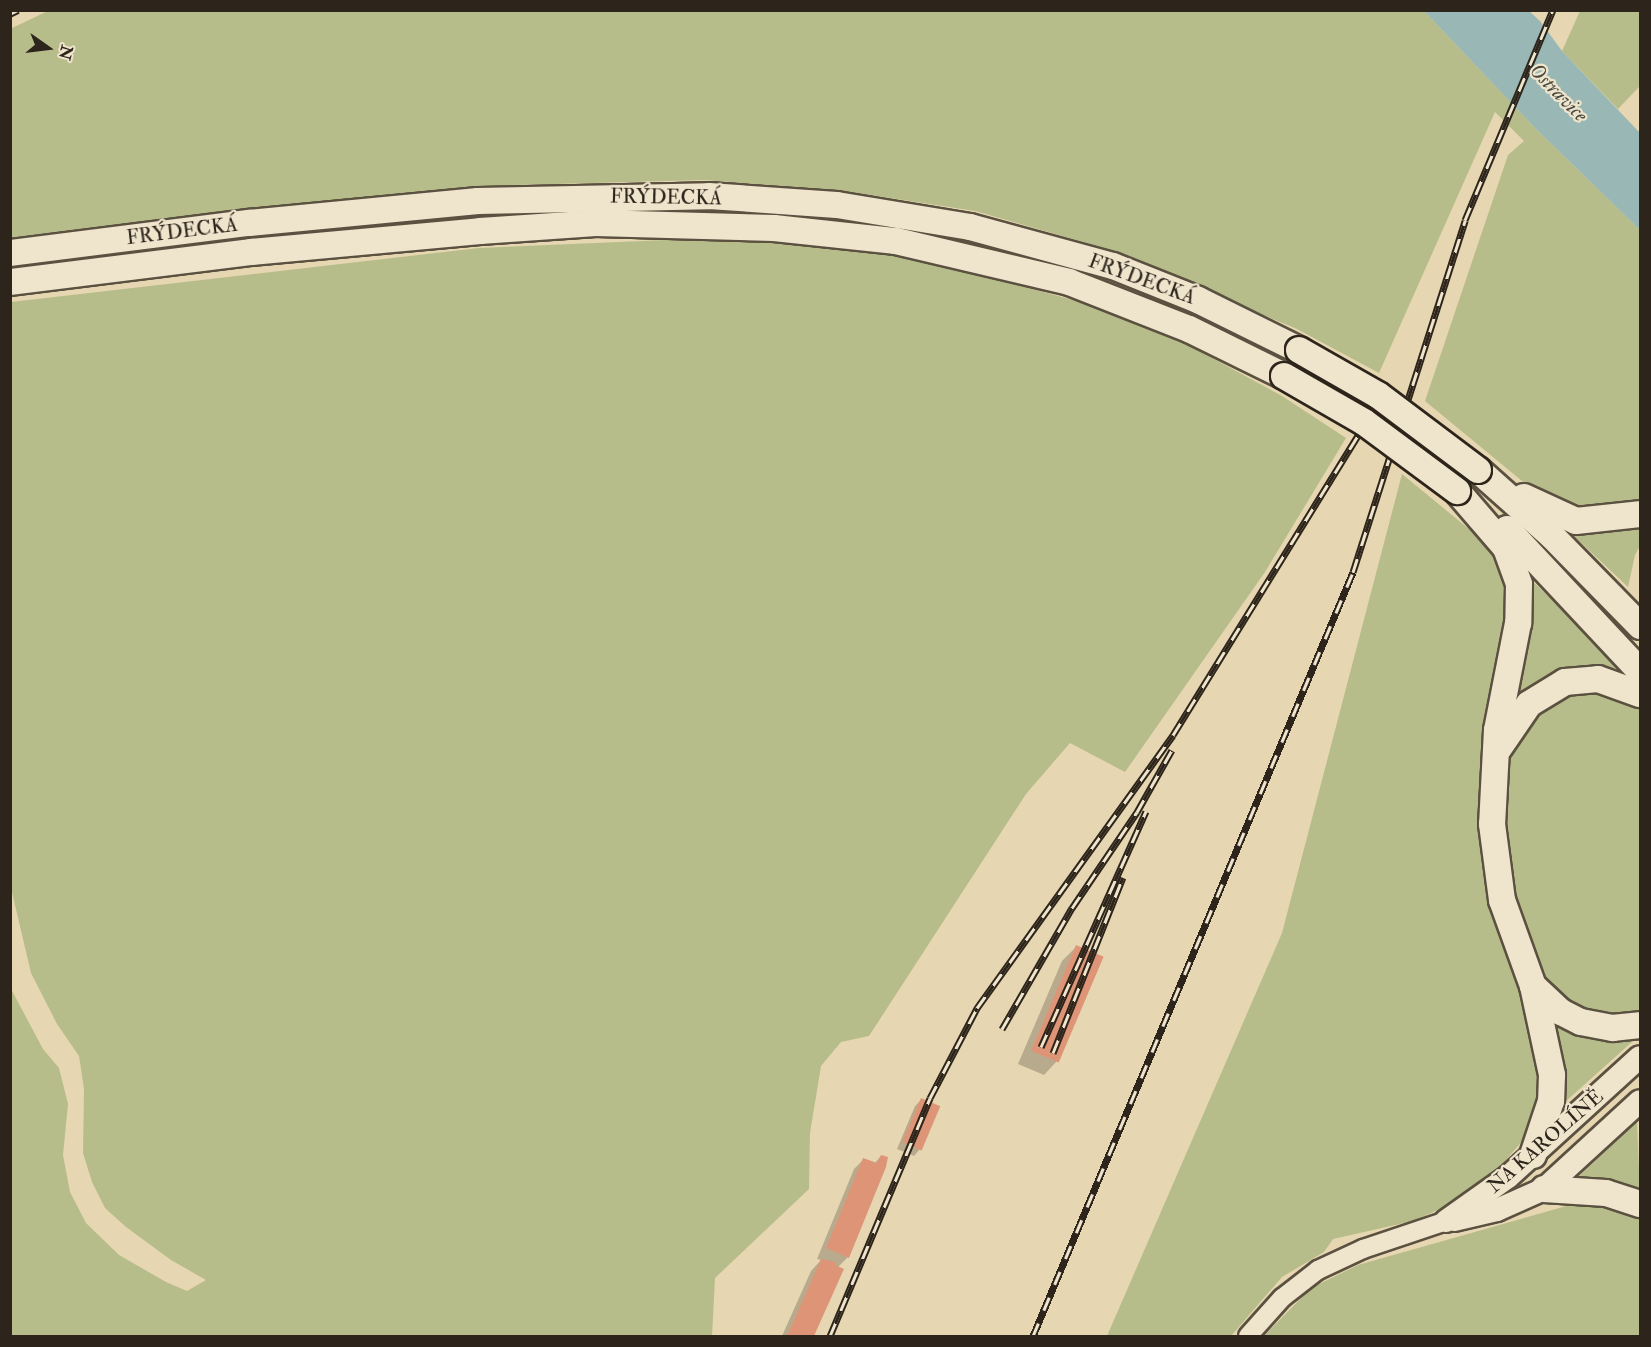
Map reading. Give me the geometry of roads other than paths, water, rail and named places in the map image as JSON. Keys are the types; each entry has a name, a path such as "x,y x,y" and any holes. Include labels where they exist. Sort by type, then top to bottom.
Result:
{"main road":[{"name":"FRÝDECKÁ","path":"10,253 249,223 478,201 709,196 837,205 970,226 1113,266 1208,304 1299,350 1393,405 1486,475"},
{"name":"FRÝDECKÁ","path":"10,282 251,252 596,223 774,228 896,241 1069,282 1190,329 1284,376 1364,422 1465,498"},
{"path":"1486,475 1568,519 1593,522 1641,514"},
{"path":"1486,475 1552,536 1641,626"},
{"path":"1465,498 1503,526 1641,670"},
{"path":"1465,498 1506,548 1519,584 1518,623 1501,703 1492,824 1498,882 1513,938 1533,986 1552,1085 1550,1108 1533,1155"},
{"path":"1495,762 1517,717 1534,699 1552,688 1578,679 1598,678 1641,694"},
{"path":"1533,986 1561,1012 1581,1022 1612,1028 1641,1025"},
{"path":"1544,1189 1606,1193 1641,1204"}],"street":[{"name":"NA KAROLÍNĚ","path":"1446,1221 1533,1155 1641,1057"},
{"name":"NA KAROLÍNĚ","path":"1248,1336 1282,1298 1318,1270 1363,1249 1446,1221 1497,1210 1544,1189 1641,1101"}],"water":[{"name":"Ostravice","path":"1424,11 1529,11 1540,21 1562,51 1640,133 1640,230 1536,129"}],"railway":[{"path":"10,14 18,10"},
{"path":"1033,1336 1353,572 1465,220 1553,10"},
{"path":"830,1336 930,1098 977,1008 1173,735 1362,429"},
{"path":"1002,1029 1072,908 1137,812 1172,750"},
{"path":"1041,1047 1146,811"},
{"path":"1053,1053 1123,877"}]}
